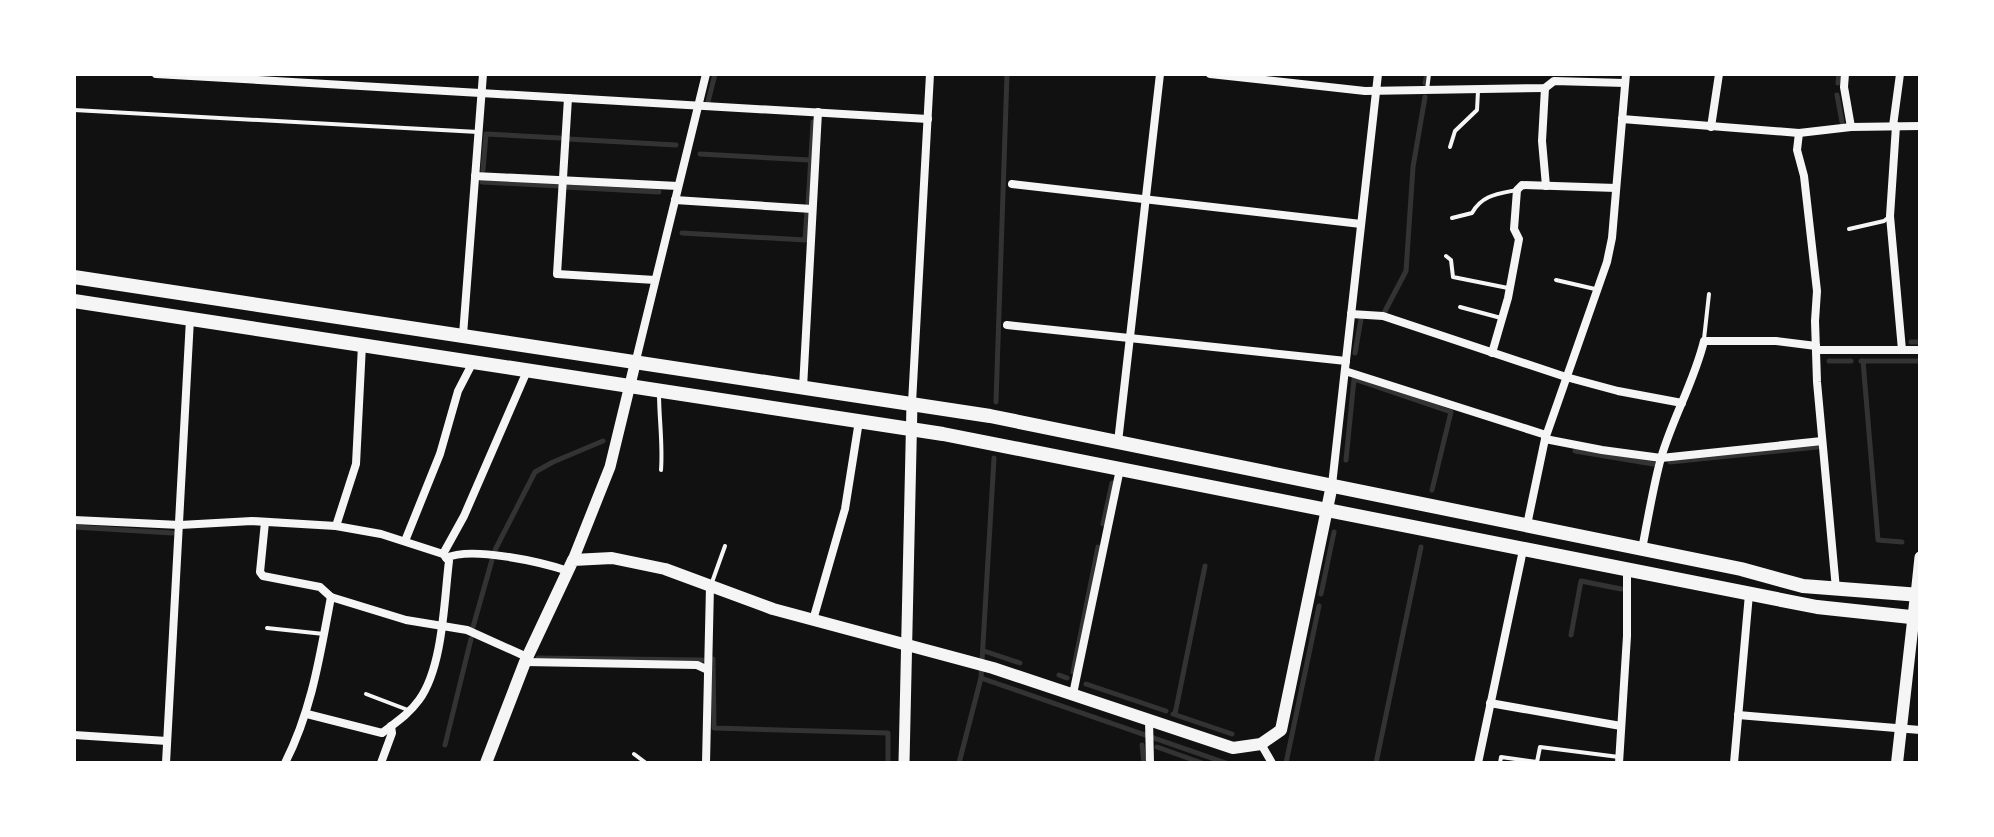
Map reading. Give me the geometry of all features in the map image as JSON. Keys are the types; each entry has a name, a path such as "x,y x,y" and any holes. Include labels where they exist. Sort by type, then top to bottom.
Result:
{"main road":[{"path":"74,277 912,403 1527,525 1741,569 1803,586 1918,595 1897,763"},
{"path":"74,301 1032,450 1326,512 1817,607 1916,618"},
{"path":"486,763 526,660 570,566 612,558 665,569 813,620 993,668 1233,748 1261,744 1281,730 1332,485"}],"street":[{"path":"156,74 928,119"},
{"path":"463,335 483,74"},
{"path":"74,520 180,525 265,522 336,526 405,541 445,556 507,557 570,566 610,467 706,74"},
{"path":"904,763 910,430 930,74"},
{"path":"1118,442 1160,74"},
{"path":"1210,74 1376,90 1545,88"},
{"path":"1332,485 1378,74"},
{"path":"1711,127 1719,74"},
{"path":"1845,74 1844,87 1851,127"},
{"path":"1900,74 1890,216 1902,350"},
{"path":"1527,525 1546,437 1612,238 1625,78 1553,78 1545,88 1542,141 1546,186"},
{"path":"568,98 557,274 655,280"},
{"path":"803,388 818,112"},
{"path":"1622,119 1799,133 1851,127 1920,126"},
{"path":"1799,133 1797,150 1804,176 1817,291 1816,348 1836,590"},
{"path":"475,176 678,186"},
{"path":"1012,184 1361,224"},
{"path":"1492,353 1510,288 1519,239 1514,229 1517,190 1522,185 1616,188"},
{"path":"675,200 812,209"},
{"path":"1351,314 1383,316 1566,377 1682,403"},
{"path":"166,763 190,319"},
{"path":"1007,325 1345,366 1546,437 1602,450 1661,458 1822,441"},
{"path":"1642,549 1661,458 1697,369 1704,341 1776,341 1816,348 1920,350"},
{"path":"336,526 356,464 362,345"},
{"path":"405,541 440,454 458,391 473,362"},
{"path":"445,556 527,371"},
{"path":"813,620 845,509 859,421"},
{"path":"1073,694 1120,469"},
{"path":"265,522 260,572 263,576 320,587 331,597 406,620 441,624 487,637 526,660 697,665 708,670"},
{"path":"1478,763 1523,550"},
{"path":"307,714 382,733 410,711 422,697 427,683 441,624 449,561 445,556"},
{"path":"1918,595 1920,557"},
{"path":"1619,760 1627,636 1627,570"},
{"path":"706,763 710,586"},
{"path":"1734,763 1749,594"},
{"path":"285,763 307,714 331,597"},
{"path":"1490,703 1621,726"},
{"path":"1738,715 1920,730"},
{"path":"1149,720 1150,763"},
{"path":"381,763 392,733 391,726"},
{"path":"74,735 167,741"},
{"path":"1261,744 1272,763"}],"lane":[{"path":"1427,90 1429,74"},
{"path":"1450,147 1455,131 1477,110 1478,89"},
{"path":"74,110 478,132"},
{"path":"1452,218 1472,213 1479,201 1517,190"},
{"path":"1849,229 1884,221 1890,216"},
{"path":"1446,256 1451,260 1453,277 1510,288"},
{"path":"1556,280 1597,290"},
{"path":"1704,341 1709,294"},
{"path":"1460,307 1502,319"},
{"path":"659,391 659,427 663,442 661,470"},
{"path":"710,586 725,546"},
{"path":"267,628 324,634"},
{"path":"366,694 410,711"},
{"path":"1500,763 1501,757 1537,762 1540,747 1619,760"},
{"path":"634,754 646,763"}],"waterway":[{"path":"708,102 715,74"},
{"path":"996,402 1007,74"},
{"path":"1425,83 1427,74"},
{"path":"1838,83 1839,74"},
{"path":"1837,95 1842,122"},
{"path":"1384,313 1406,271 1413,167 1425,97"},
{"path":"808,206 813,122"},
{"path":"483,170 486,134 560,138"},
{"path":"568,139 676,145"},
{"path":"700,154 810,160"},
{"path":"482,182 560,186"},
{"path":"565,187 659,192"},
{"path":"682,233 805,240 807,211"},
{"path":"1355,353 1361,319"},
{"path":"1911,342 1920,342"},
{"path":"1829,361 1851,361"},
{"path":"1861,361 1920,361"},
{"path":"1863,361 1878,540 1902,542"},
{"path":"1346,460 1354,379 1451,412 1432,490"},
{"path":"495,550 535,472 603,441"},
{"path":"1670,462 1817,447"},
{"path":"1575,451 1653,464"},
{"path":"994,458 981,678 1226,763"},
{"path":"1103,524 1112,483"},
{"path":"74,527 172,533"},
{"path":"1321,594 1334,532"},
{"path":"1073,672 1098,547"},
{"path":"1376,763 1421,547"},
{"path":"473,627 492,560"},
{"path":"1175,714 1205,566"},
{"path":"1571,635 1581,581 1621,589"},
{"path":"1286,763 1319,606"},
{"path":"445,745 471,639"},
{"path":"984,651 1020,663"},
{"path":"538,658 702,660"},
{"path":"713,659 714,728 888,733 888,763"},
{"path":"1059,675 1067,678"},
{"path":"959,763 981,678"},
{"path":"1086,684 1166,711"},
{"path":"1173,714 1232,734"},
{"path":"1142,745 1144,763"},
{"path":"1157,747 1202,763"}]}
